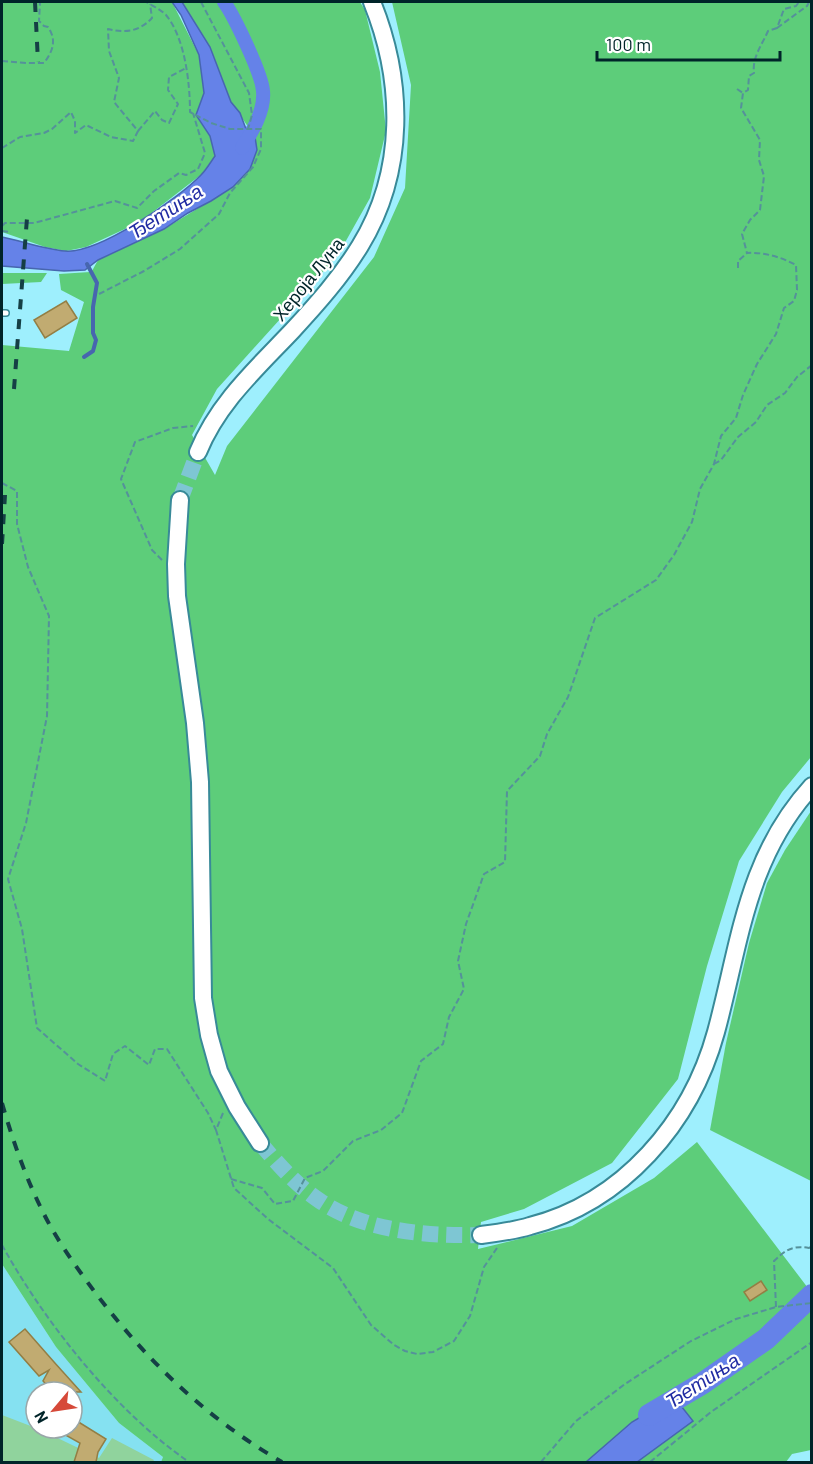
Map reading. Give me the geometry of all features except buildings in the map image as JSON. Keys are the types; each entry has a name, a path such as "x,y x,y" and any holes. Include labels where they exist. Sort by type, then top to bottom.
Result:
{"main road":[{"name":"Хероја Луна","path":"198,452 211,425 241,383 336,281 370,228 384,194 396,131 394,80 383,31 372,2"},
{"path":"180,500 176,575 182,637 195,723 200,782 203,998 213,1054 232,1098 260,1143"},
{"path":"481,1234 502,1232 550,1220 600,1195 641,1163 680,1115 696,1087 712,1046 743,914 754,882 783,824 812,786"}],"path":[{"path":"2,61 44,63 50,55 54,34 39,21 40,2"},
{"path":"2,226 5,223 34,223 115,201 137,208 154,191 179,173 186,175 198,170 205,153 190,112 184,52 167,17 146,2"},
{"path":"201,2 249,93 252,115 249,129"},
{"path":"777,28 784,9 796,6 799,2"},
{"path":"743,93 748,90 749,76 754,73 755,57 768,31 777,28 807,6 809,2"},
{"path":"138,131 114,102 119,78 109,51 108,29 131,31 146,24 152,18 150,4"},
{"path":"2,148 20,137 45,133 71,112 75,121 75,133 86,125 111,137 133,141 138,131 155,111 162,120 169,123 178,104 168,90 169,77 186,68"},
{"path":"737,89 743,93"},
{"path":"743,93 741,108 760,140 759,160 764,176 760,210 750,220 742,234 747,252"},
{"path":"99,294 180,249 219,214 230,193 253,167 261,149 261,129 221,127 192,113"},
{"path":"2,231 10,232"},
{"path":"231,1179 262,1188 275,1204 293,1201 305,1178 323,1171 353,1141 381,1130 402,1113 421,1061 442,1044 449,1017 464,989 458,961 466,924 484,874 505,862 507,791 540,756 546,734 568,697 596,618 656,580 674,555 692,522 700,489 714,464 721,436 736,418 743,395 757,364 776,334 784,308 794,301 797,290 796,266 786,260 774,258 762,252 747,252 738,261 738,268"},
{"path":"714,464 721,460 738,437 756,422 768,405 785,393 797,377 812,365"},
{"path":"176,575 152,550 120,479 135,442 173,428 211,425"},
{"path":"2,483 17,491 17,524 28,567 49,616 46,716 26,823 8,879 22,929 37,1028 78,1064 105,1081 113,1054 125,1046 149,1065 155,1049 167,1048 208,1113 216,1130 234,1188 268,1219 333,1268 371,1325 393,1345 410,1353 423,1354 442,1348 454,1341 462,1331 470,1316 484,1267 500,1245 502,1232"},
{"path":"216,1130 232,1098"},
{"path":"2,1245 23,1284 64,1338 128,1412 189,1462"},
{"path":"776,1307 774,1261 785,1251 798,1246 809,1248 812,1246"},
{"path":"541,1462 576,1421 625,1384 691,1341 736,1319 776,1307 812,1303"},
{"path":"650,1462 711,1412 812,1342"}],"shaded area":[{"path":"2,1264 56,1347 83,1380 24,1380 24,1440 84,1440 84,1381 119,1423 163,1457 161,1462 2,1462"}],"green space":[{"path":"2,2 172,2 199,55 204,93 196,115 210,136 215,156 202,174 140,222 86,247 66,251 45,247 2,232"},
{"path":"182,2 360,2 365,10 380,72 386,131 370,198 338,255 217,389 192,435 215,475 227,446 374,257 405,188 411,85 392,2 811,2 811,757 782,792 739,861 707,966 678,1079 612,1163 524,1209 481,1222 478,1249 572,1226 654,1178 697,1142 811,1292 811,1450 792,1454 786,1462 161,1462 163,1457 119,1423 56,1347 2,1264 2,345 69,351 84,302 61,290 59,274 90,272 94,278 92,271 98,260 164,229 233,187 255,137 231,102 210,47"},
{"path":"2,273 47,273 41,282 2,284"},
{"path":"811,811 811,1181 710,1130 726,1043 749,943 767,883 785,850"},
{"path":"2,1415 24,1423 24,1440 62,1440 99,1458 112,1438 154,1460 153,1462 2,1462"}],"water":[{"path":"172,2 182,2 210,47 231,102 240,113 246,129 255,137 257,150 250,169 233,187 211,201 164,229 98,260 85,270 64,271 2,266 2,237 65,251 79,250 97,244 137,223 175,197 201,175 215,156 210,136 196,115 204,93 199,55 181,15"},
{"path":"674,1397 693,1421 637,1462 586,1462 632,1422"}],"waterway":[{"path":"224,2 247,45 263,91 260,114 242,148"},
{"path":"84,357 93,351 96,340 93,333 93,307 97,283 87,264"},
{"name":"Ђетиња","path":"649,1415 703,1383 766,1339 812,1295"}],"tunnel":[{"path":"180,500 198,452"},
{"path":"260,1143 311,1195 357,1220 418,1233 481,1235"}],"railway":[{"path":"35,2 38,62"},
{"path":"14,389 27,218"},
{"path":"2,544 5,495"},
{"path":"2,1103 19,1155 40,1206 58,1239 114,1317 157,1364 203,1407 228,1427 282,1462"}]}
